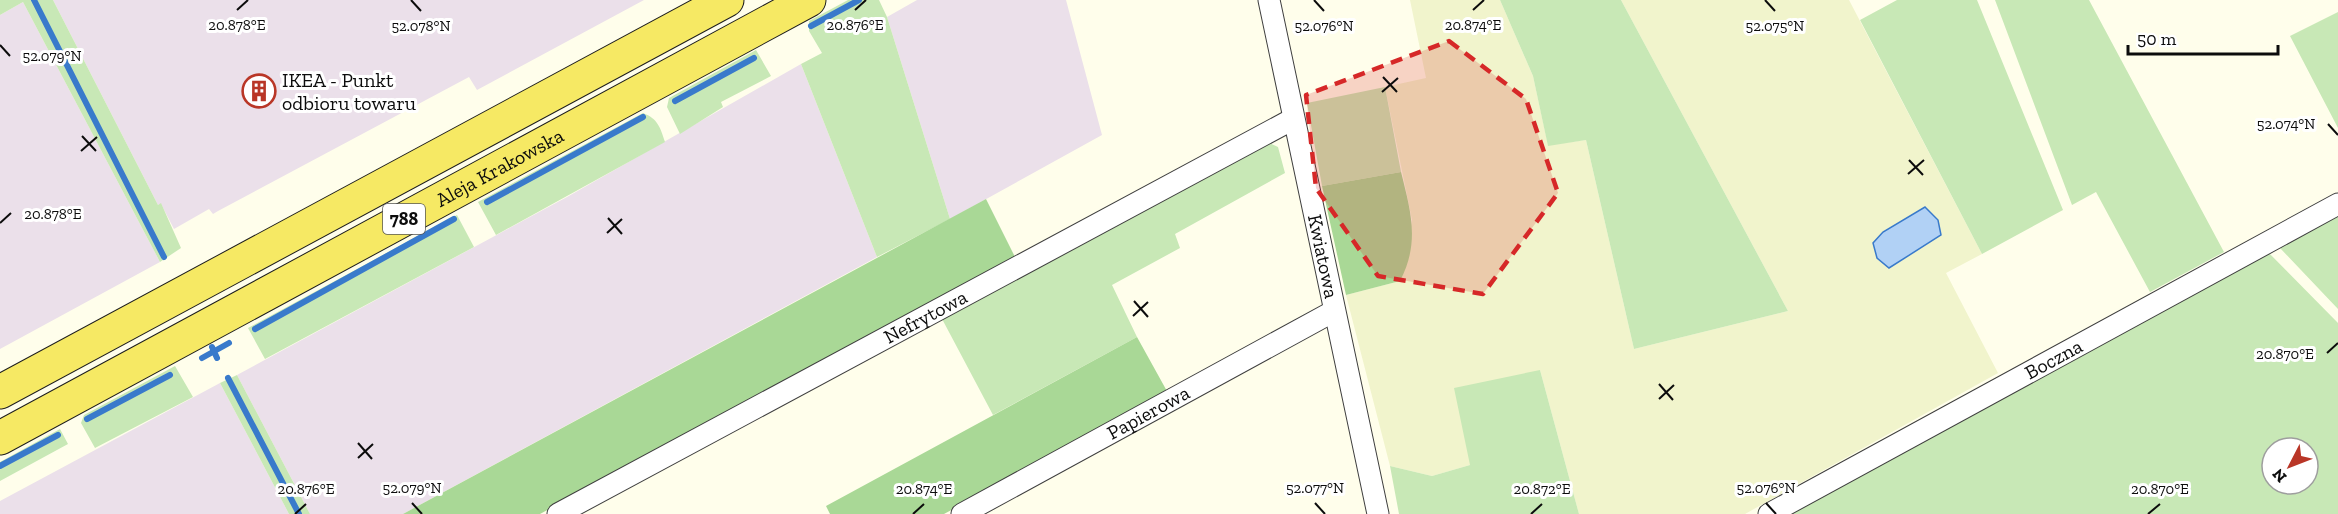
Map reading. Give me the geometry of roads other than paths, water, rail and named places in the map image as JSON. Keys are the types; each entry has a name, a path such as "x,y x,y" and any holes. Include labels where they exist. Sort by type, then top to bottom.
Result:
{"main road":[{"name":"Aleja Krakowska","path":"0,392 727,0"},
{"name":"Aleja Krakowska","path":"0,438 809,0"}],"street":[{"name":"Kwiatowa","path":"1269,0 1378,514"},
{"name":"Nefrytowa","path":"558,514 1293,119"},
{"name":"Boczna","path":"1769,514 2338,204"},
{"name":"Papierowa","path":"962,514 1334,311"}],"water":[{"path":"1925,207 1938,220 1941,235 1889,268 1877,258 1873,243 1883,232"}],"waterway":[{"path":"34,0 164,257"},
{"path":"811,26 859,0"},
{"path":"675,101 754,58"},
{"path":"487,202 643,117"},
{"path":"255,329 454,219"},
{"path":"202,358 229,343"},
{"path":"212,347 217,358"},
{"path":"87,419 170,375"},
{"path":"228,378 299,514"},
{"path":"0,466 58,435"}],"place":[{"name":"IKEA - Punkt odbioru towaru","path":"259,91"}]}
